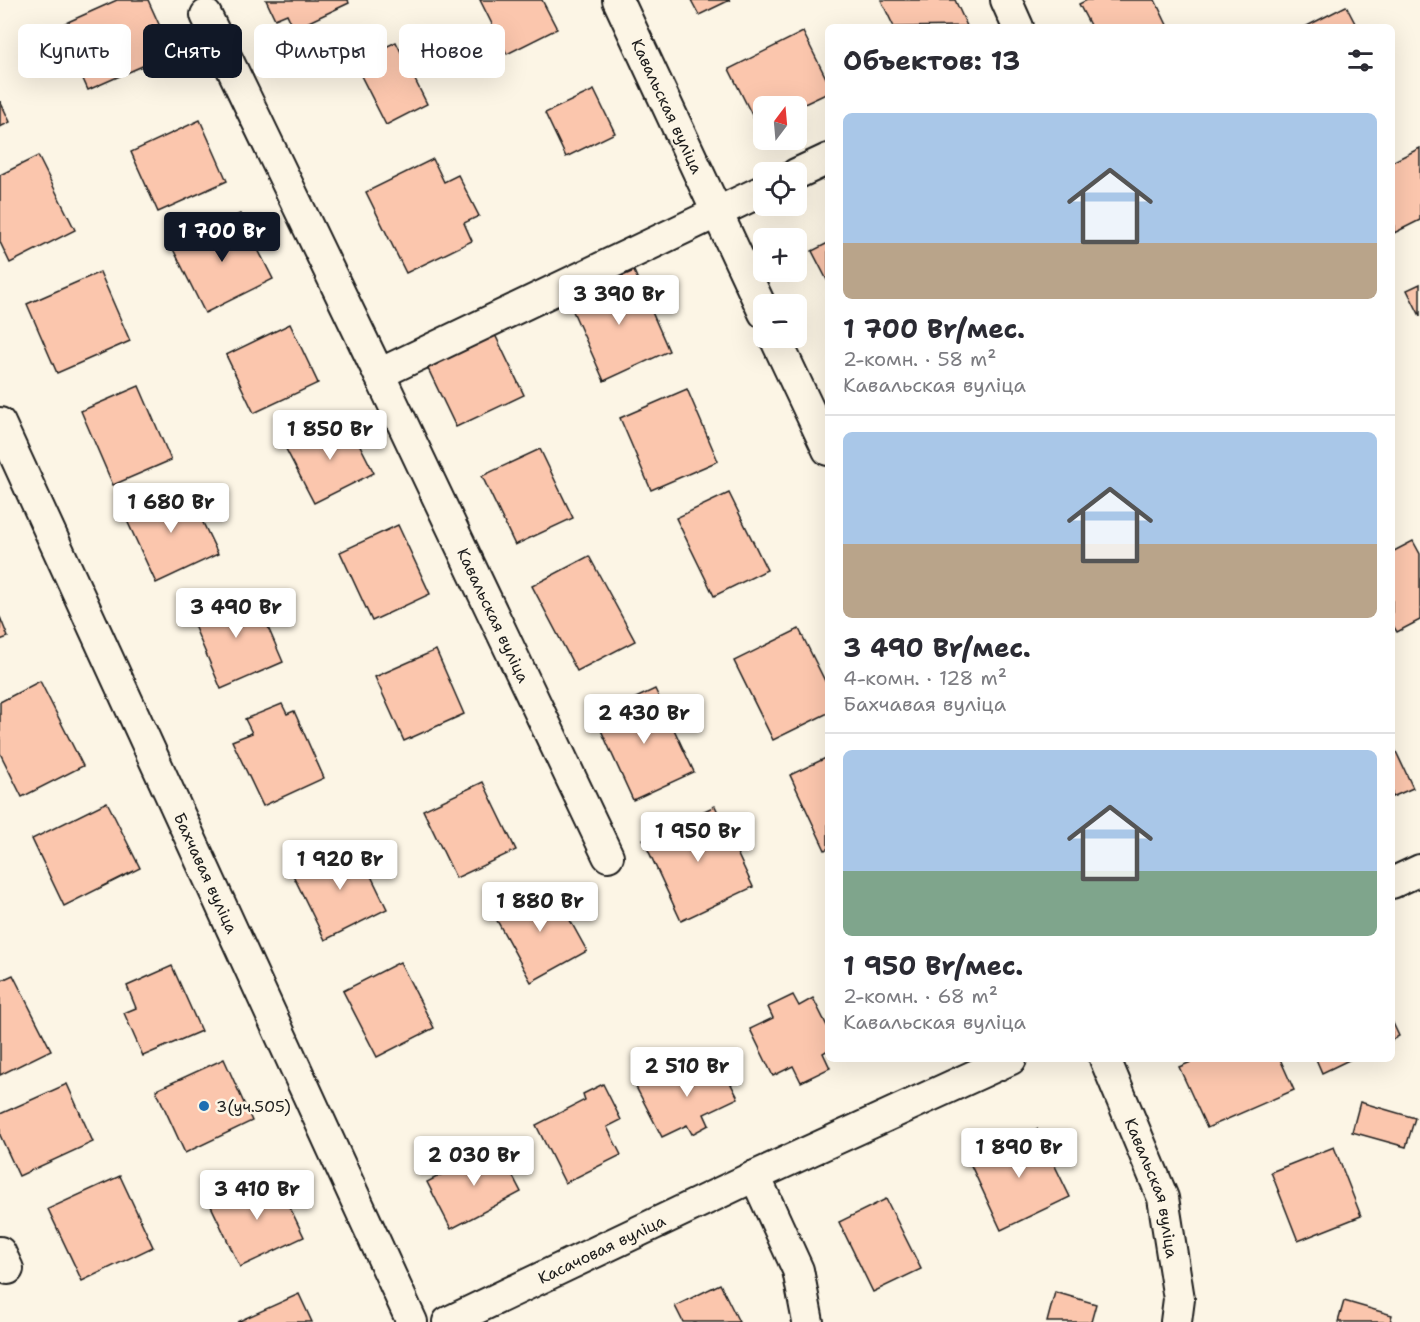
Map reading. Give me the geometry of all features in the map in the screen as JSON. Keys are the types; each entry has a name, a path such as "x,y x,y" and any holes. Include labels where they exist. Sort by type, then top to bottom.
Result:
{"street":[{"name":"Кавальская вуліца","path":"618,0 754,294"},
{"path":"1006,0 1017,24"},
{"name":"Кавальская вуліца","path":"206,15 608,855"},
{"path":"807,169 825,160"},
{"path":"379,374 753,195"},
{"path":"780,348 825,444"},
{"name":"Бахчавая вуліца","path":"0,423 412,1322"},
{"path":"1395,882 1420,870"},
{"name":"Касачовая вуліца","path":"448,1322 755,1176 1004,1062"},
{"name":"Кавальская вуліца","path":"1106,1062 1164,1198 1179,1299 1176,1322"},
{"path":"755,1176 798,1270 808,1322"}],"building":[{"path":"117,0 148,0 159,24 143,24 143,66 131,71 131,24 63,24"},
{"path":"266,0 348,0 349,3 305,24 292,24 287,14 275,19"},
{"path":"480,0 542,0 557,29 507,54 505,24 492,24"},
{"path":"691,0 730,0 699,15"},
{"path":"881,0 955,0 966,24 893,24"},
{"path":"1087,0 1155,0 1167,24 1089,24 1079,4"},
{"path":"1346,6 1355,24 1311,24"},
{"path":"803,32 825,76 825,94 807,103 807,96 753,96 753,117 729,69"},
{"path":"396,42 399,48 399,78 414,78 427,104 386,125 362,78 387,78 387,46"},
{"path":"83,78 115,78 88,90"},
{"path":"594,90 615,133 566,157 545,113"},
{"path":"0,101 10,122 0,127"},
{"path":"200,120 227,181 158,212 131,152"},
{"path":"1420,148 1420,220 1395,232 1395,160"},
{"path":"38,156 75,230 10,263 0,242 0,175"},
{"path":"433,159 444,182 458,175 479,216 464,223 472,241 406,273 366,192"},
{"path":"240,214 273,279 205,313 172,247"},
{"path":"825,244 825,276 812,251"},
{"path":"634,271 669,351 604,381 568,300"},
{"path":"100,272 130,341 57,373 27,304"},
{"path":"1420,284 1420,316 1407,290"},
{"path":"488,320 524,395 456,427 420,352"},
{"path":"290,324 318,383 254,413 226,355"},
{"path":"139,386 171,460 113,485 81,411"},
{"path":"687,389 718,461 651,490 620,418"},
{"path":"346,418 374,473 314,503 286,449"},
{"path":"540,449 573,518 515,545 482,476"},
{"path":"185,485 218,554 156,583 124,514"},
{"path":"729,493 767,570 714,596 676,518"},
{"path":"398,525 430,594 372,621 340,552"},
{"path":"1413,541 1420,554 1420,620 1397,632 1395,629 1395,550"},
{"path":"589,556 635,641 577,671 532,586"},
{"path":"252,590 283,662 221,689 190,616"},
{"path":"0,617 8,637 0,640"},
{"path":"799,629 825,681 825,714 773,740 734,661"},
{"path":"436,650 464,714 404,741 375,677"},
{"path":"40,681 83,766 22,797 0,753 0,702"},
{"path":"655,689 694,772 633,800 595,717"},
{"path":"282,704 287,714 294,711 324,778 263,806 232,741 252,733 245,719"},
{"path":"1395,749 1413,788 1395,796"},
{"path":"825,758 825,850 790,775"},
{"path":"483,782 516,850 456,878 423,810"},
{"path":"107,802 140,868 64,906 32,839"},
{"path":"715,806 753,887 681,921 643,839"},
{"path":"355,843 387,909 325,940 292,873"},
{"path":"550,884 587,951 531,982 494,915"},
{"path":"400,962 434,1028 377,1057 343,991"},
{"path":"172,966 201,1031 143,1056 124,1013 136,1008 127,986"},
{"path":"13,975 51,1050 0,1075 0,981"},
{"path":"793,995 799,1006 813,998 825,1022 825,1052 823,1053 825,1062 830,1068 801,1082 793,1066 773,1076 750,1029 773,1018 768,1007"},
{"name":"3(уч.505)","path":"224,1059 252,1121 185,1153 156,1090"},
{"path":"718,1059 738,1098 704,1114 709,1125 692,1134 687,1125 662,1137 636,1087 670,1070 675,1081"},
{"path":"1191,1062 1281,1062 1294,1090 1207,1128 1179,1067"},
{"path":"1317,1062 1345,1062 1322,1073"},
{"path":"67,1084 93,1142 19,1176 0,1135 0,1114"},
{"path":"603,1084 621,1120 607,1127 621,1155 565,1183 536,1125 585,1100 583,1094"},
{"path":"1360,1102 1415,1118 1406,1147 1352,1132"},
{"path":"1037,1129 1070,1197 1001,1230 969,1161"},
{"path":"497,1146 521,1192 451,1229 427,1182"},
{"path":"1334,1147 1361,1216 1298,1241 1271,1172"},
{"path":"120,1176 153,1247 82,1281 48,1209"},
{"path":"275,1176 304,1237 240,1267 211,1206"},
{"path":"886,1199 921,1269 873,1292 839,1222"},
{"path":"720,1284 739,1322 683,1322 675,1306"},
{"path":"1055,1292 1096,1304 1091,1322 1047,1322"},
{"path":"299,1294 312,1322 237,1322"},
{"path":"1344,1301 1392,1315 1390,1322 1338,1322"}],"place":[{"name":"3(уч.505)","path":"204,1106"}]}
